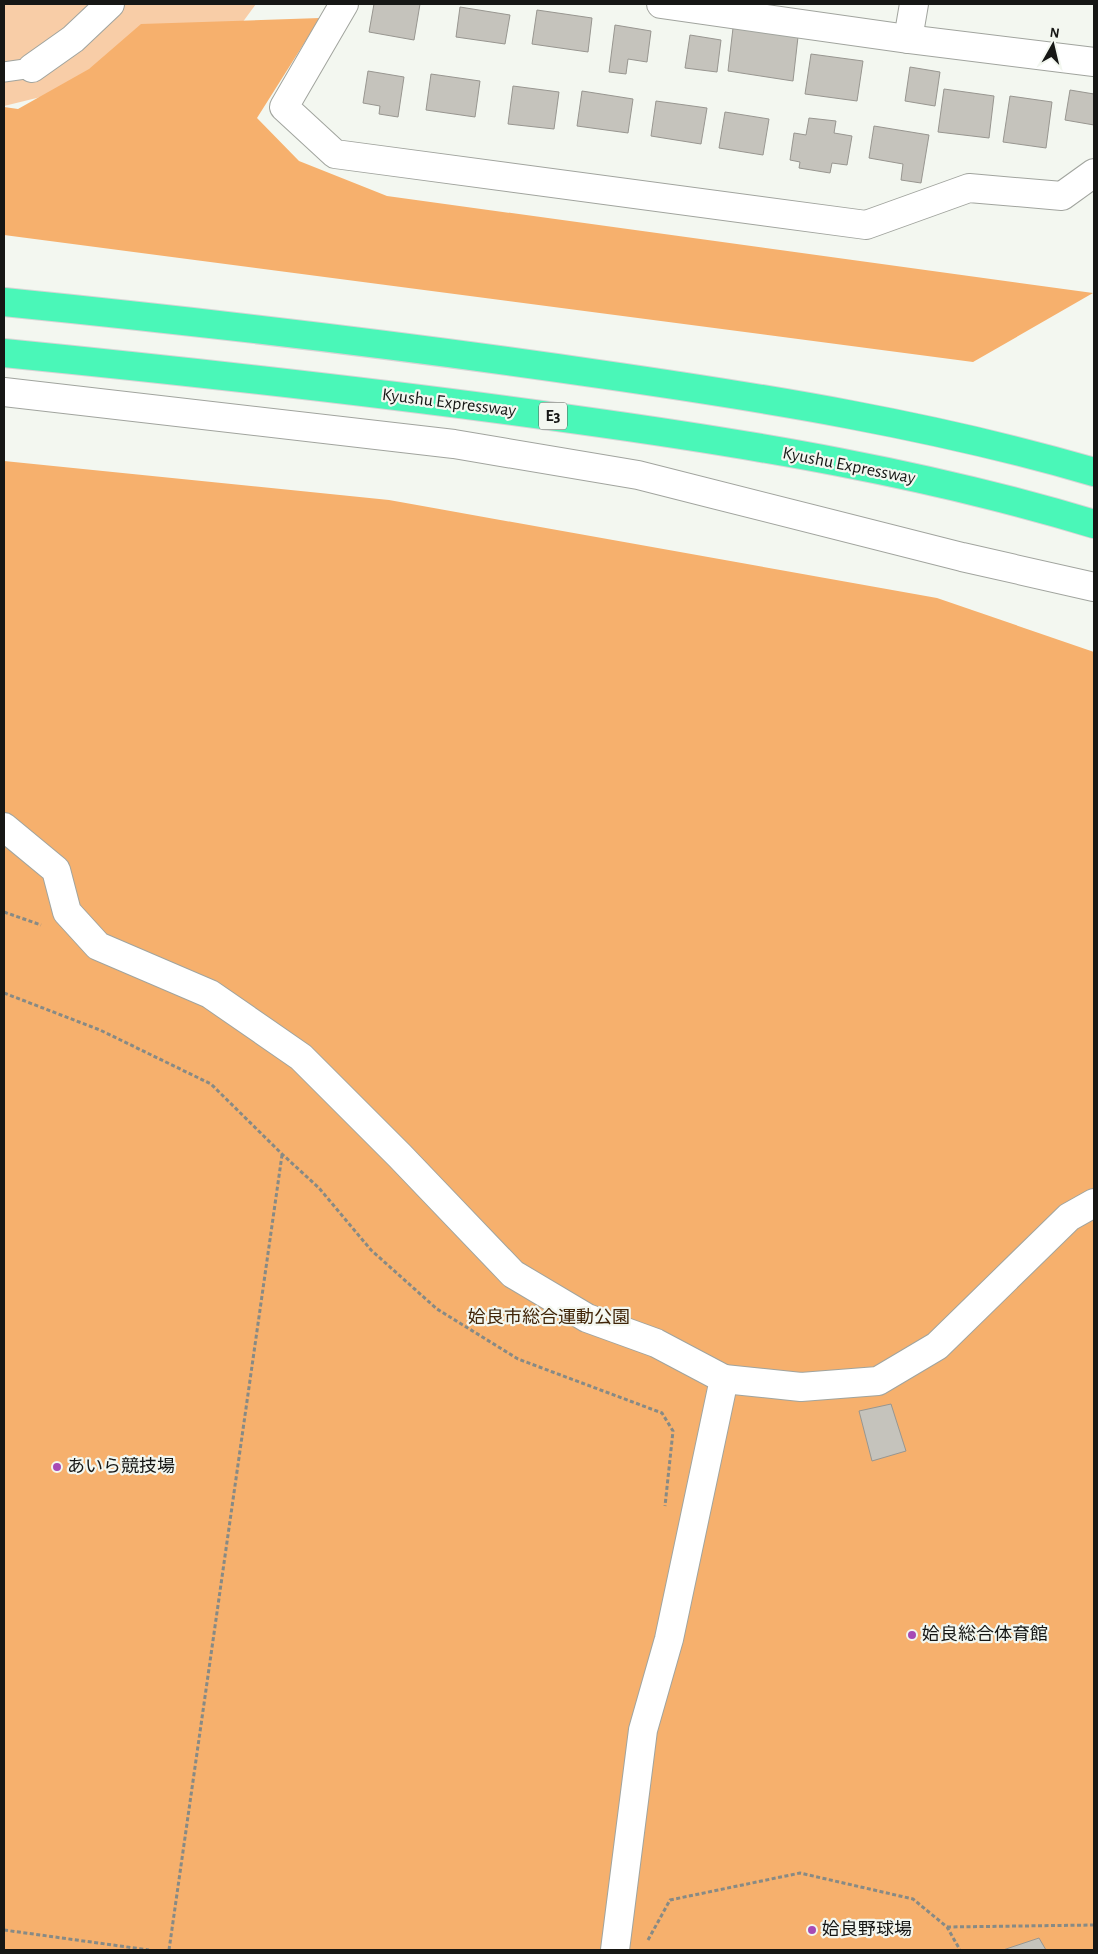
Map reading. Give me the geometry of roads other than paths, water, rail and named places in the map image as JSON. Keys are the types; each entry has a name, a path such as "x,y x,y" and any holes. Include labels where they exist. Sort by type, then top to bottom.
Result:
{"highway":[{"path":"4,302 287,332 683,386 865,416 1045,458 1094,472"},
{"name":"Kyushu Expressway","path":"4,353 484,406 675,433 852,465 1035,506 1094,524"}],"street":[{"path":"32,68 73,39 110,4"},
{"path":"344,4 284,107 335,154 866,225 969,188 1062,196 1094,173"},
{"path":"661,4 908,39 1094,62"},
{"path":"908,39 914,4"},
{"path":"4,392 454,444 638,475 962,557 1094,587"},
{"path":"4,827 56,870 67,912 98,946 210,994 301,1057 514,1274 587,1318 656,1343 724,1378 801,1387 878,1381 937,1346 1069,1218 1094,1203"},
{"path":"615,1950 643,1730 669,1639 724,1378"}],"lane":[{"path":"4,72 32,68"}],"place":[{"name":"あいら競技場","path":"57,1467"},
{"name":"姶良総合体育館","path":"912,1635"},
{"name":"姶良野球場","path":"812,1930"}],"park label":[{"name":"姶良市総合運動公園","path":"549,1318"}]}
